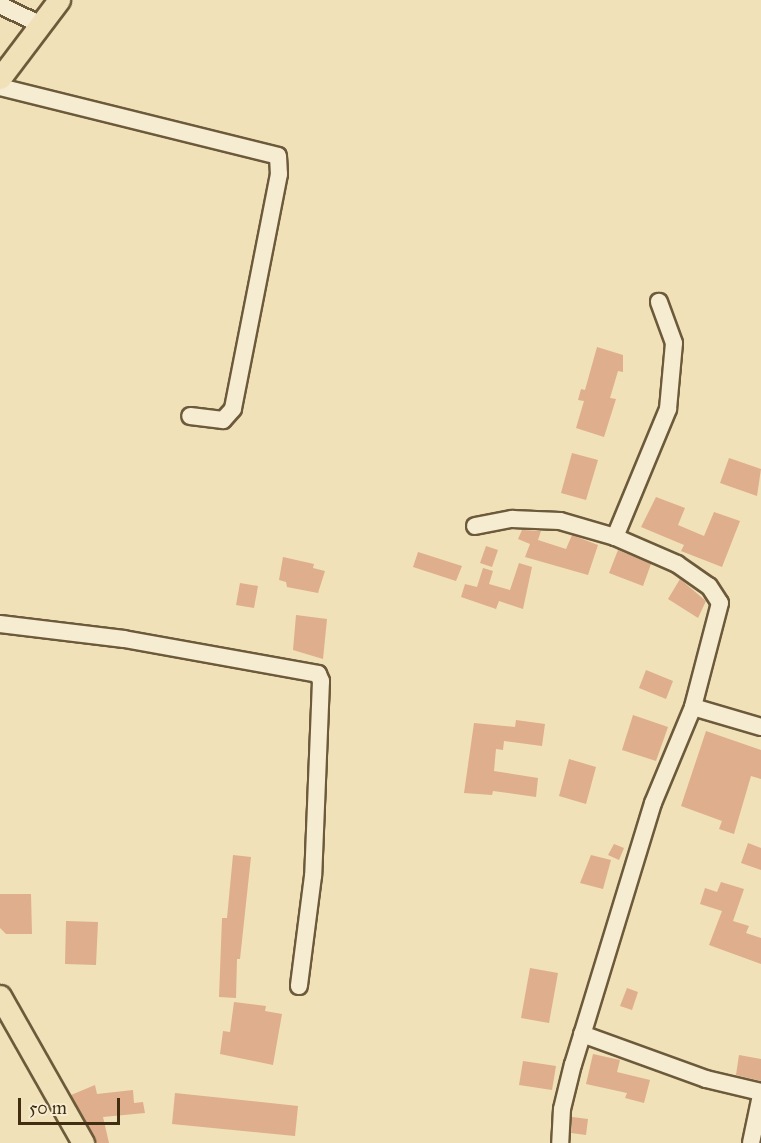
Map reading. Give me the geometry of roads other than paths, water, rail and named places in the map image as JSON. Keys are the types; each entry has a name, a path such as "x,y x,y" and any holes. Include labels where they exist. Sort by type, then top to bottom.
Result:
{"main road":[{"path":"0,78 59,0"},
{"path":"0,996 80,1142"}],"street":[{"path":"0,5 39,24"},
{"path":"0,87 278,156 279,174 233,408 223,420 190,416"},
{"path":"615,537 668,409 674,343 659,302"},
{"path":"475,526 512,519 560,521 615,537 676,564 716,595 719,612 693,707 654,803 582,1034 562,1109 560,1143"},
{"path":"0,624 124,639 318,674 321,681 313,876 299,986"},
{"path":"693,707 761,726"},
{"path":"582,1034 706,1079 761,1093 751,1143"}]}
